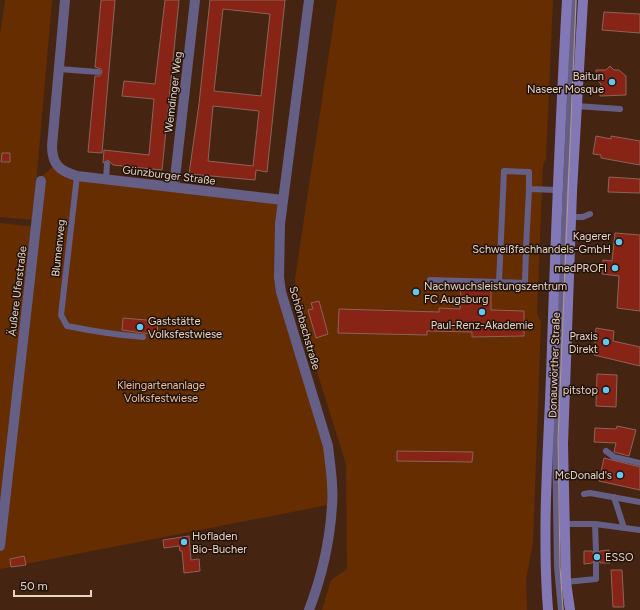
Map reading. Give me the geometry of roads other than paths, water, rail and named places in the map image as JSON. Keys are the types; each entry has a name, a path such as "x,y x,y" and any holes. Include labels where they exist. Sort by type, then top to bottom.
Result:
{"main road":[{"name":"Donauwörther Straße","path":"548,610 544,569 557,190 567,0"},
{"name":"Donauwörther Straße","path":"570,610 566,582 563,440 576,106 583,0"}],"street":[{"path":"59,69 65,0"},
{"name":"Wemdinger Weg","path":"174,187 195,0"},
{"name":"Schönbachstraße","path":"309,0 283,200 279,269 281,292 328,446 333,504 327,554 309,610"},
{"name":"Günzburger Straße","path":"59,69 52,146 52,156 59,169 77,176 283,200"},
{"name":"Äußere Uferstraße","path":"0,546 40,181"}],"lane":[{"path":"561,610 557,567 555,439 574,0"},
{"path":"59,69 98,72"},
{"path":"576,106 620,110"},
{"path":"106,179 107,164"},
{"path":"430,280 525,283 529,172 504,171 499,282"},
{"name":"Blumenweg","path":"77,176 61,315 63,321 67,326 107,334 143,337"},
{"path":"529,189 557,190"},
{"path":"571,217 583,217 590,214"},
{"path":"526,248 555,250"},
{"path":"606,452 614,457 640,463"},
{"path":"584,494 614,497 640,502"},
{"path":"614,497 624,528"},
{"path":"564,524 595,524 640,530"},
{"path":"595,524 596,551"},
{"path":"566,582 596,579 596,563"}],"tram line":[{"path":"563,610 560,567 558,439 576,0"}],"place":[{"name":"Baitun Naseer Mosque","path":"612,82"},
{"name":"Kagerer Schweißfachhandels-GmbH","path":"619,242"},
{"name":"medPROFI","path":"615,268"},
{"name":"Nachwuchsleistungszentrum FC Augsburg","path":"416,292"},
{"name":"Paul-Renz-Akademie","path":"482,312"},
{"name":"Gaststätte Volksfestwiese","path":"140,327"},
{"name":"Praxis Direkt","path":"606,342"},
{"name":"pitstop","path":"606,390"},
{"name":"McDonald's","path":"620,475"},
{"name":"Hofladen Bio-Bucher","path":"184,542"},
{"name":"ESSO","path":"597,557"}],"park label":[{"name":"Kleingartenanlage Volksfestwiese","path":"161,391"}]}
